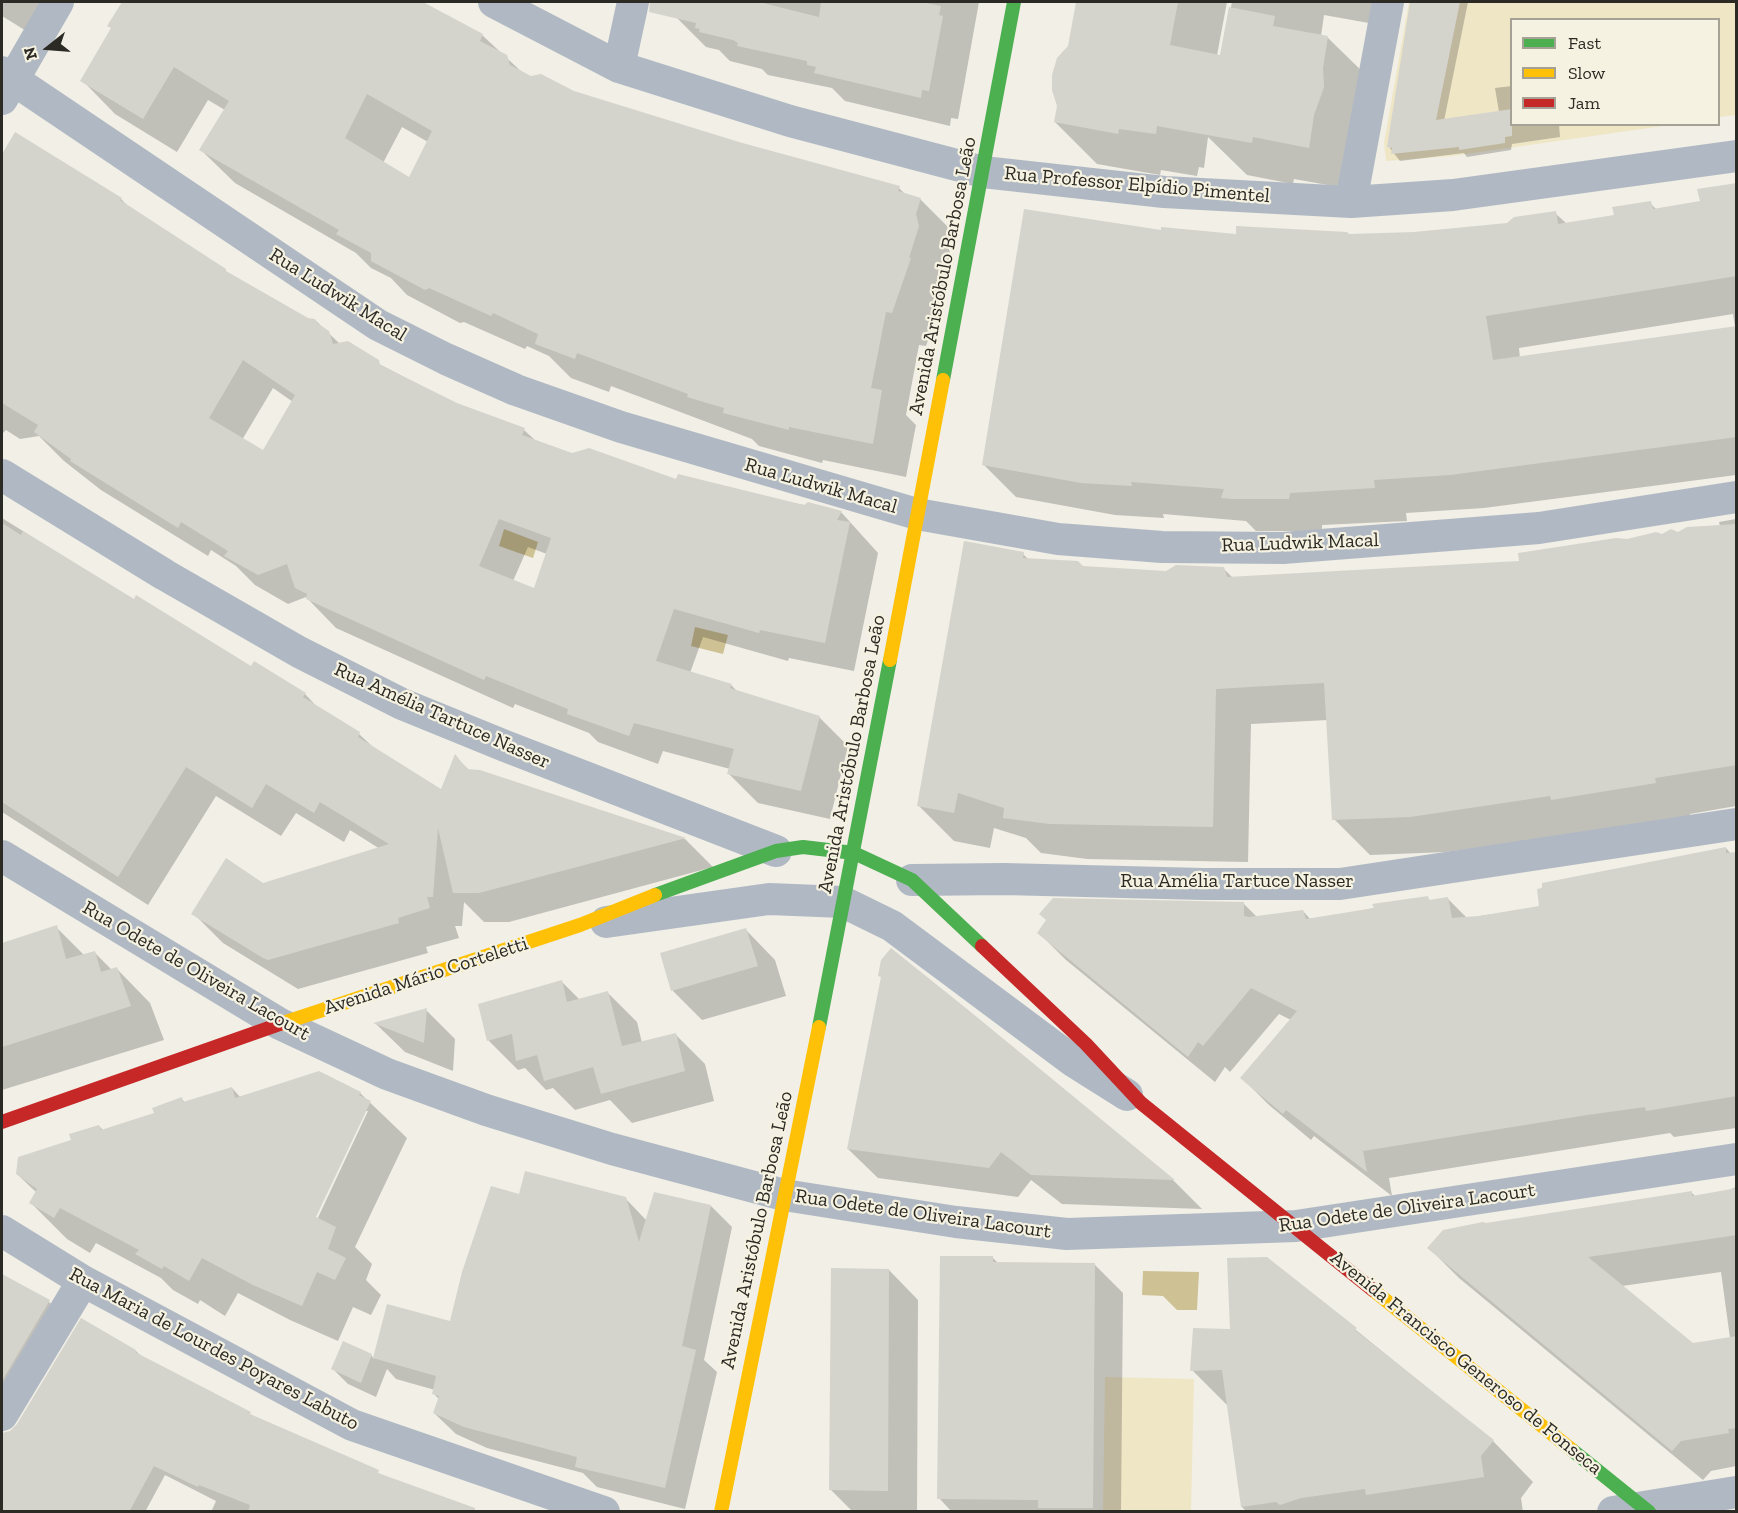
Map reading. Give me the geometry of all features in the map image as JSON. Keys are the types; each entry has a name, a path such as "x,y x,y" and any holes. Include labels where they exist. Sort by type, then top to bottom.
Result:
{"street":[{"path":"5,84 58,2"},
{"name":"Rua Professor Elpídio Pimentel","path":"494,2 620,67 790,121 983,172 1164,192 1350,202 1453,195 1737,156"},
{"path":"620,67 633,2"},
{"name":"Avenida Aristóbulo Barbosa Leão","path":"721,1512 854,853 1014,2"},
{"path":"1350,202 1388,2"},
{"name":"Rua Ludwik Macal","path":"5,84 378,325 446,359 516,390 621,427 917,514 1058,539 1162,547 1283,548 1539,528 1737,497"},
{"name":"Rua Amélia Tartuce Nasser","path":"2,475 298,652 402,704 504,746 776,850"},
{"name":"Rua Amélia Tartuce Nasser","path":"912,880 1004,879 1203,884 1341,884 1737,824"},
{"name":"Avenida Mário Corteletti","path":"2,1122 280,1024 580,925 715,871 776,850 803,847 854,853"},
{"name":"Avenida Francisco Generoso de Fonseca","path":"854,853 912,880 1086,1044 1141,1103"},
{"name":"Rua Odete de Oliveira Lacourt","path":"2,856 280,1024 387,1074 486,1110 612,1149 784,1195 956,1222 1067,1234 1296,1226 1737,1160"},
{"name":"Avenida Mário Corteletti","path":"580,925 769,899 843,902"},
{"name":"Avenida Francisco Generoso de Fonseca","path":"843,902 892,926 1073,1061 1141,1103 1646,1509"},
{"name":"Rua Maria de Lourdes Poyares Labuto","path":"2,1231 83,1281 352,1425 603,1512"},
{"path":"2,1415 83,1281"},
{"path":"1613,1512 1646,1509 1737,1492"}],"shaded area":[{"path":"1409,2 1736,2 1736,115 1720,117 1720,18 1510,18 1510,126 1663,126 1452,156 1386,161 1384,143"},
{"path":"504,529 538,542 533,558 499,546"},
{"path":"695,627 728,635 723,654 691,646"},
{"path":"1143,1271 1199,1272 1197,1310 1177,1310 1163,1296 1142,1295"},
{"path":"1105,1377 1194,1379 1191,1511 1103,1511"}],"building":[{"path":"122,2 423,2 483,34 480,41 507,55 510,65 531,76 541,74 574,91 739,142 900,186 898,191 921,198 916,214 919,226 909,258 911,258 892,313 886,312 871,388 882,390 873,444 789,427 789,430 723,413 724,408 687,397 688,394 577,353 575,359 535,344 538,334 493,313 491,316 429,288 425,290 371,261 371,253 336,234 339,230 199,150 229,101 174,67 143,119 80,81 111,28 107,26","holes":["367,94 432,131 409,177 345,138"]},
{"path":"650,2 759,2 819,17 821,2 921,2 941,6 939,15 943,16 929,91 922,90 921,98 814,73 816,67 807,65 807,61 737,46 738,43 733,40 699,32 700,29 695,28 696,23 649,12"},
{"path":"1076,2 1178,2 1170,45 1220,55 1229,7 1275,16 1273,26 1328,36 1323,68 1324,87 1314,115 1309,148 1253,137 1252,143 1157,126 1156,134 1119,129 1118,134 1054,122 1057,106 1052,90 1052,75 1057,58 1068,46"},
{"path":"1410,2 1460,2 1436,120 1510,109 1512,136 1505,137 1505,143 1459,150 1459,147 1391,154 1392,148 1387,147"},
{"path":"15,132 122,198 120,200 226,271 308,318 315,319 329,331 333,344 348,341 379,360 380,365 457,403 525,428 522,435 572,453 589,448 676,479 678,474 804,505 808,502 842,511 837,520 850,522 825,643 760,630 759,633 674,609 656,661 732,684 730,688 820,716 801,791 727,774 734,749 634,723 629,736 567,714 568,709 486,676 484,680 306,599 307,594 295,588 287,564 258,575 224,556 228,551 181,522 178,528 70,461 71,459 34,432 38,425 2,403 2,154","holes":["243,360 295,395 263,450 209,418","499,519 551,538 534,588 479,566"]},
{"path":"1737,183 1737,276 1486,316 1493,360 1737,326 1737,437 1450,475 1374,480 1375,488 1290,493 1289,499 1221,498 1224,489 1131,482 1132,486 1081,483 982,465 1024,209 1161,230 1161,227 1236,234 1236,226 1347,232 1349,234 1414,232 1507,223 1514,217 1556,211 1558,224 1614,215 1612,207 1651,201 1653,209 1700,201 1697,189"},
{"path":"2,523 21,535 23,531 134,599 136,595 251,666 254,661 306,693 303,697 360,732 358,737 441,789 455,754 467,769 480,770 686,838 479,893 453,893 438,828 433,897 427,897 430,908 398,918 399,923 268,960 263,958 191,914 226,858 263,883 389,844 320,802 314,813 266,784 252,808 186,767 118,877 2,802"},
{"path":"1737,524 1737,765 1655,778 1656,783 1551,800 1550,796 1410,817 1332,820 1324,683 1283,685 1216,689 1213,827 1050,824 1003,818 1004,808 958,793 954,813 917,806 964,541 1024,552 1023,558 1078,561 1083,566 1166,571 1176,565 1224,567 1227,577 1519,561 1518,553 1616,538 1627,539 1656,532 1662,534 1671,529 1678,532 1687,527"},
{"path":"1726,847 1726,853 1737,852 1737,1096 1646,1111 1645,1107 1587,1115 1363,1151 1367,1172 1286,1110 1283,1114 1240,1078 1297,1011 1251,988 1203,1046 1198,1042 1188,1057 1037,933 1046,920 1039,914 1053,898 1244,902 1244,916 1303,910 1306,919 1374,908 1372,904 1428,896 1429,900 1448,897 1452,918 1479,916 1539,906 1537,889 1542,888 1542,883"},
{"path":"57,925 66,959 95,951 101,972 117,967 131,1006 2,1047 2,943"},
{"path":"746,928 758,966 671,991 660,953"},
{"path":"891,948 1175,1180 1031,1175 1001,1152 989,1168 847,1149 881,977 878,976 881,960"},
{"path":"562,980 567,1002 608,991 622,1046 676,1033 685,1071 601,1094 593,1067 544,1081 537,1055 516,1061 512,1034 487,1041 478,1004"},
{"path":"427,1008 424,1043 373,1023"},
{"path":"319,1071 361,1092 359,1095 371,1101 316,1217 336,1227 328,1249 346,1258 335,1280 317,1272 302,1306 253,1285 202,1258 189,1281 164,1266 162,1269 135,1254 139,1250 60,1208 54,1218 29,1203 37,1189 16,1174 18,1157 71,1140 69,1134 99,1125 101,1130 154,1113 152,1108 182,1097 183,1102 232,1087 235,1098"},
{"path":"525,1171 626,1197 639,1242 654,1192 711,1205 682,1346 696,1350 665,1488 575,1467 577,1457 464,1427 433,1413 439,1396 432,1394 436,1376 373,1358 387,1304 450,1321 462,1272 491,1186 519,1194"},
{"path":"1737,1188 1737,1235 1588,1257 1693,1343 1737,1336 1737,1428 1728,1429 1729,1433 1681,1441 1672,1451 1427,1248 1443,1230 1483,1222 1692,1191 1692,1196"},
{"path":"940,1256 993,1256 993,1262 1095,1263 1093,1508 1038,1508 1038,1500 937,1499"},
{"path":"1267,1257 1494,1440 1481,1456 1484,1477 1366,1495 1365,1489 1301,1498 1280,1505 1276,1502 1241,1507 1222,1370 1190,1371 1193,1328 1230,1329 1227,1258"},
{"path":"831,1268 889,1269 888,1491 829,1490"},
{"path":"2,1274 50,1300 2,1381"},
{"path":"81,1318 136,1350 135,1352 251,1412 250,1414 379,1470 378,1473 475,1508 475,1512 248,1512 250,1505 199,1485 198,1487 154,1466 129,1512 2,1512 2,1433 10,1431 17,1424"},
{"path":"343,1341 372,1354 361,1383 331,1369"}],"traffic: fast":[{"path":"943,380 1014,2"},
{"path":"819,1027 890,660"},
{"path":"655,895 776,851 803,847 854,853 912,880 982,946"},
{"path":"1572,1450 1649,1512"}],"traffic: slow":[{"path":"890,660 943,380"},
{"path":"280,1024 580,925 655,895"},
{"path":"721,1512 819,1027"},
{"path":"1373,1290 1572,1450"}],"traffic: jam":[{"path":"982,946 1086,1044 1141,1103 1373,1290"},
{"path":"2,1122 280,1024"}]}
